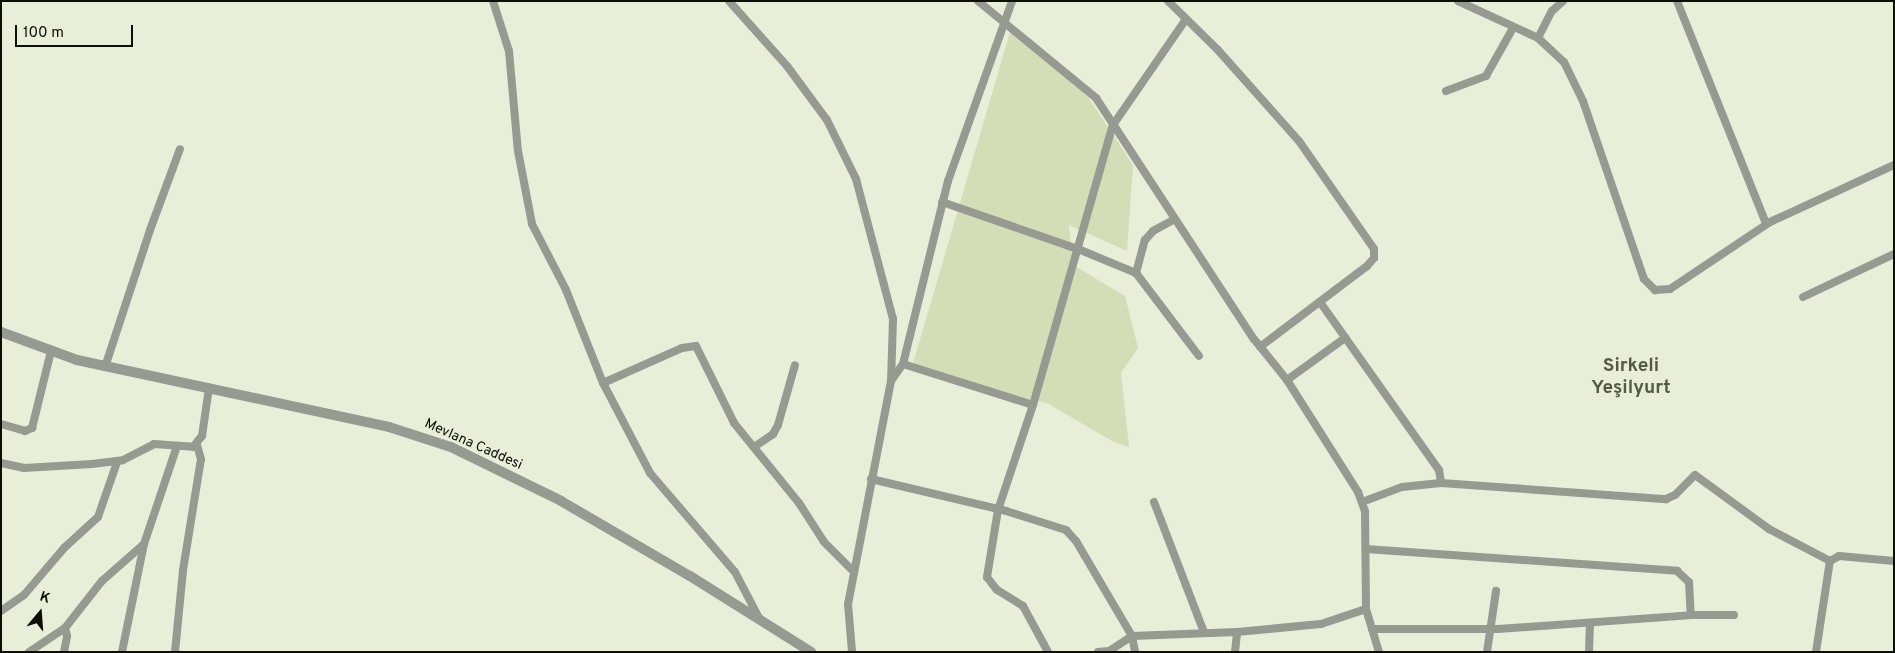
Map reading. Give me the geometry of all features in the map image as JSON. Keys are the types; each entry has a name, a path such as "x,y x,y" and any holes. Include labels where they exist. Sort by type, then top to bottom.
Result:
{"street":[{"path":"493,1 509,51 518,150 532,224 566,290 603,383 650,473 735,572 760,618"},
{"path":"729,1 787,66 827,120 856,179 893,319 891,381 848,604 852,652"},
{"path":"978,1 1096,98 1260,347 1287,380 1366,511 1366,610 1379,652"},
{"path":"891,381 903,364 942,202 1012,1"},
{"path":"1168,1 1299,142 1374,249 1374,258 1367,266 1260,347"},
{"path":"1458,1 1538,38 1560,57 1576,86 1648,286 1659,291 1670,289 1766,224 1894,165"},
{"path":"1538,38 1552,11 1563,1"},
{"path":"1677,1 1766,224"},
{"path":"1048,652 1023,606 997,590 987,577 998,510 1033,405 1113,125 1186,19"},
{"path":"1446,91 1486,76 1513,28"},
{"path":"105,367 150,230 180,150"},
{"path":"942,202 1078,249 1136,273 1199,356"},
{"path":"1136,273 1145,240 1153,231 1175,219"},
{"path":"1803,297 1894,254"},
{"path":"1320,302 1439,470 1441,483"},
{"name":"Mevlana Caddesi","path":"1,332 50,351 105,367 389,427 450,447 561,501 760,618 811,652"},
{"path":"1287,380 1345,338"},
{"path":"603,383 682,348 696,346 734,423 799,503 824,542 853,571"},
{"path":"1,424 25,431 32,428 50,351"},
{"path":"903,364 1033,405"},
{"path":"754,448 772,434 778,425 794,365"},
{"path":"175,652 183,570 201,459 197,445 202,436 209,388"},
{"path":"1,463 24,468 117,462 154,444 197,445"},
{"path":"122,652 144,544 177,446"},
{"path":"1,610 24,595 64,548 98,517 117,462"},
{"path":"1362,502 1402,487 1441,483 1663,499 1676,495 1695,475 1769,529 1830,561"},
{"path":"871,479 1053,524 1070,534 1132,636 1135,652"},
{"path":"1154,502 1204,632"},
{"path":"29,652 65,628 102,581 144,544"},
{"path":"1366,549 1677,570 1689,582 1691,615"},
{"path":"1830,561 1839,556 1894,561"},
{"path":"1816,652 1830,561"},
{"path":"1487,652 1496,591"},
{"path":"1098,652 1109,651 1132,636 1237,632 1321,624 1366,610"},
{"path":"1372,629 1489,629 1590,624 1691,615 1734,615"},
{"path":"1589,652 1590,624"},
{"path":"64,652 67,636 65,628"},
{"path":"1235,652 1237,632"}],"green space":[{"path":"1010,32 1088,97 1133,165 1127,251 1069,225 1073,265 1125,296 1138,348 1121,373 1129,447 1112,441 1047,403 984,390 912,367"}],"district":[{"name":"Sirkeli Yeşilyurt","path":"1631,378"}]}
